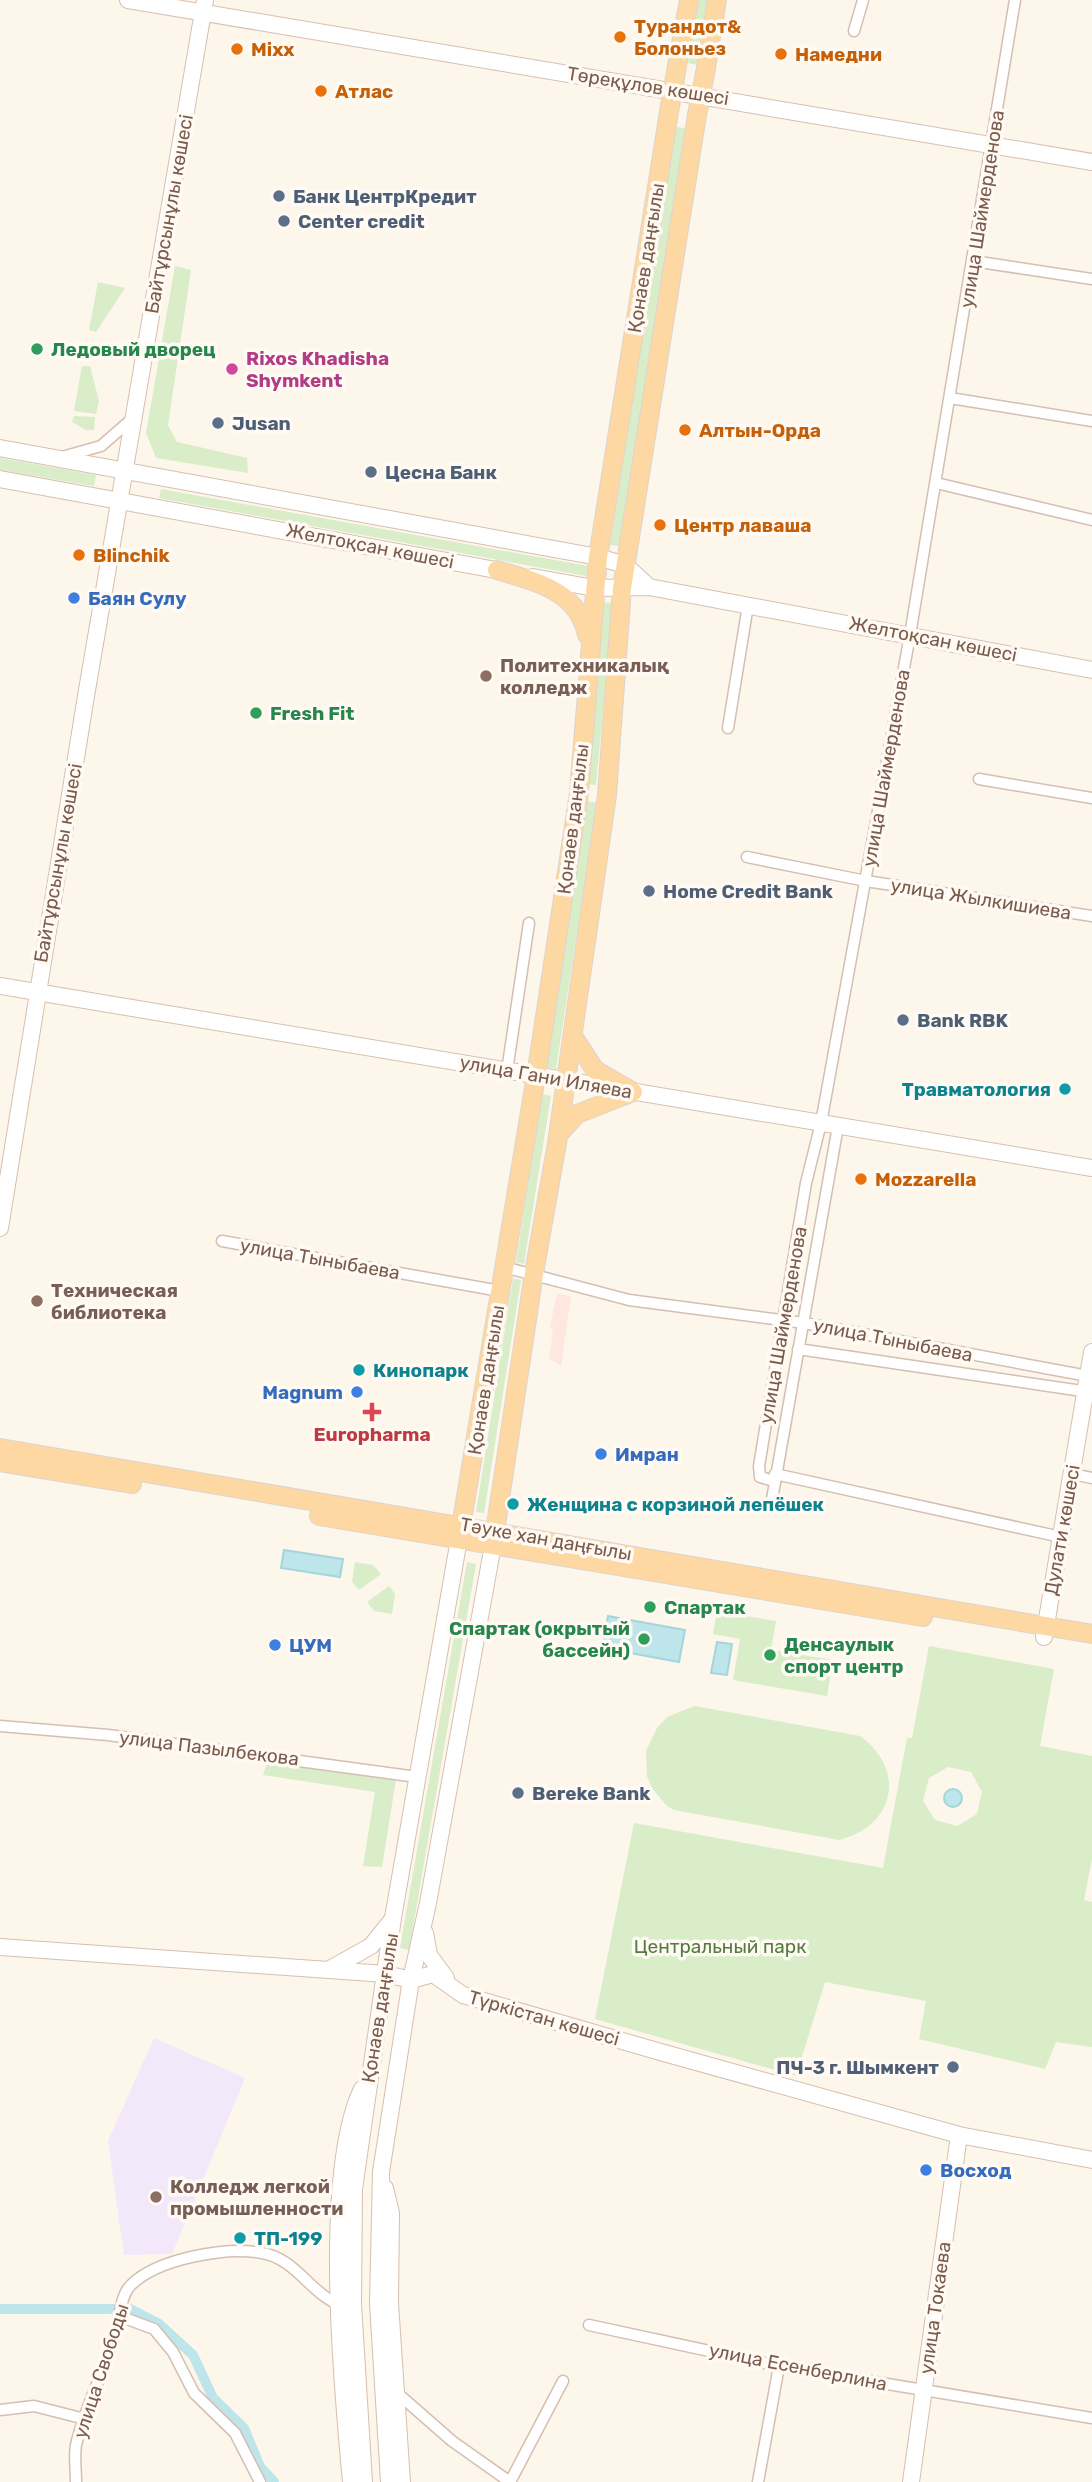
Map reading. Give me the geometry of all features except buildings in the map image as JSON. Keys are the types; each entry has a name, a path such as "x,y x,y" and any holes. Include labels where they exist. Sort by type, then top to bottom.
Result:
{"main road":[{"name":"Төреқұлов көшесі","path":"128,0 204,6 1092,162"},
{"name":"Қонаев даңғылы","path":"364,2482 353,2304 354,2189 393,1918 536,1076 579,793 598,557 689,0"},
{"name":"Қонаев даңғылы","path":"389,2482 378,2304 381,2172 411,1980 424,1925 502,1498 607,795 625,565 717,0"},
{"name":"Байтұрсынұлы көшесі","path":"0,1228 36,993 204,6"},
{"name":"Желтоқсан көшесі","path":"0,448 125,468 598,557 625,565"},
{"name":"Желтоқсан көшесі","path":"0,479 594,588 649,587 1092,670"},
{"path":"625,565 649,587"},
{"path":"497,570 566,596 585,624 589,649"},
{"path":"579,793 607,795"},
{"name":"улица Гани Иляева","path":"0,986 1092,1168"},
{"path":"573,1036 595,1070 633,1092"},
{"path":"558,1135 577,1114 633,1092"},
{"name":"Дулати көшесі","path":"1045,1632 1092,1352"},
{"name":"Тәуке хан даңғылы","path":"0,1448 494,1539 1045,1632 1092,1634"},
{"name":"Тәуке хан даңғылы","path":"5,1466 460,1532"},
{"path":"502,1498 508,1523 514,1531 527,1536"},
{"name":"Тәуке хан даңғылы","path":"494,1539 527,1536 1045,1632 1092,1646"},
{"path":"328,1970 370,1946 393,1918"},
{"path":"424,1925 429,1955 440,1972 463,1995"},
{"name":"Түркістан көшесі","path":"0,1947 386,1974 411,1980 433,1973 463,1995 959,2134 1092,2160"},
{"path":"352,2482 340,2305 341,2203 351,2111 370,2071"},
{"name":"улица Токаева","path":"911,2482 959,2134"},
{"path":"381,2172 391,2213 390,2303 402,2482"},
{"path":"341,2203 354,2189"}],"street":[{"path":"854,31 863,0"},
{"name":"улица Шаймерденова","path":"774,1478 760,1477 759,1466 806,1184 821,1123 910,635 1015,0"},
{"path":"973,261 1092,279"},
{"path":"950,398 1092,421"},
{"path":"60,458 101,446 134,417"},
{"path":"936,483 1092,520"},
{"path":"729,728 748,605"},
{"path":"979,779 1092,798"},
{"name":"улица Жылкишиева","path":"747,857 866,881 1092,916"},
{"path":"508,1071 529,923"},
{"name":"улица Шаймерденова","path":"771,1505 838,1126"},
{"name":"улица Тыныбаева","path":"222,1241 500,1291"},
{"name":"улица Тыныбаева","path":"504,1267 629,1300 804,1323 1088,1387"},
{"name":"улица Тыныбаева","path":"797,1349 1088,1387"},
{"path":"1072,1474 1092,1478"},
{"path":"774,1478 1061,1537"},
{"name":"улица Пазылбекова","path":"0,1726 108,1735 417,1777"},
{"name":"улица Свободы","path":"76,2482 76,2446 129,2286 158,2266 218,2253 261,2252 278,2258 340,2305"},
{"path":"119,2316 154,2329 173,2352 194,2393 235,2433 260,2482"},
{"name":"улица Есенберлина","path":"589,2325 779,2366 1092,2418"},
{"path":"758,2482 779,2366"},
{"path":"396,2392 452,2441 510,2482 563,2381"},
{"path":"0,2410 34,2406 85,2419 84,2424"}],"shaded area":[{"path":"557,1294 571,1296 561,1366 549,1358 553,1332 550,1327"},
{"name":"Колледж легкой промышленности","path":"154,2038 245,2078 172,2254 124,2255 108,2141"}],"green space":[{"path":"698,0 708,0 697,65 688,63"},
{"path":"675,127 685,128 620,546 610,545"},
{"path":"175,266 191,270 168,425 177,442 247,458 248,473 156,458 146,433"},
{"path":"98,282 125,288 96,332 89,330"},
{"path":"82,366 90,366 99,401 96,414 74,411"},
{"path":"74,416 95,417 94,430 86,430 72,422"},
{"path":"0,458 96,475 94,486 0,470"},
{"path":"161,489 588,566 586,576 159,498"},
{"path":"603,602 613,603 596,785 586,784"},
{"path":"587,801 597,803 556,1069 546,1067"},
{"path":"542,1094 551,1096 524,1264 516,1262"},
{"path":"513,1278 521,1280 484,1513 476,1512"},
{"path":"355,1562 373,1565 381,1574 359,1590 352,1582"},
{"path":"467,1562 476,1564 409,1950 400,1948"},
{"path":"389,1586 395,1594 392,1614 374,1611 367,1602"},
{"name":"Денсаулык спорт центр","path":"717,1611 776,1621 771,1650 833,1660 827,1696 733,1680 740,1639 713,1634"},
{"name":"Центральный парк","path":"929,1646 1054,1669 1040,1746 1092,1756 1092,1859 1084,1900 1092,1902 1092,2047 1056,2042 1045,2069 919,2039 926,2001 825,1982 796,2076 595,2019 634,1823 883,1868 907,1738 912,1738","holes":["948,1767 971,1772 982,1792 977,1814 957,1826 935,1820 923,1801 929,1778"]},
{"path":"695,1706 860,1736 875,1750 889,1780 883,1810 873,1823 858,1833 839,1840 674,1810 666,1805 652,1788 647,1776 646,1751 657,1728 667,1717"},
{"path":"268,1759 396,1779 382,1867 363,1866 375,1792 263,1775"}],"water":[{"path":"284,1550 343,1559 340,1577 281,1568"},
{"name":"Спартак (окрытый бассейн)","path":"608,1616 685,1630 679,1662 603,1648"},
{"path":"717,1642 732,1644 727,1675 711,1673"},
{"path":"949,1789 957,1789 962,1798 960,1805 949,1807 944,1802 944,1794"}],"waterway":[{"path":"0,2309 130,2309 159,2324 193,2355 213,2398 244,2428 260,2467 274,2482"}],"place":[{"name":"Турандот& Болоньез","path":"620,37"},
{"name":"Mixx","path":"237,49"},
{"name":"Намедни","path":"781,54"},
{"name":"Атлас","path":"321,91"},
{"name":"Банк ЦентрКредит","path":"279,196"},
{"name":"Center credit","path":"284,221"},
{"name":"Ледовый дворец","path":"37,349"},
{"name":"Rixos Khadisha Shymkent","path":"232,369"},
{"name":"Jusan","path":"218,423"},
{"name":"Алтын-Орда","path":"685,430"},
{"name":"Цесна Банк","path":"371,472"},
{"name":"Центр лаваша","path":"660,525"},
{"name":"Blinchik","path":"79,555"},
{"name":"Баян Сулу","path":"74,598"},
{"name":"Политехникалық колледж","path":"486,676"},
{"name":"Fresh Fit","path":"256,713"},
{"name":"Home Credit Bank","path":"649,891"},
{"name":"Bank RBK","path":"903,1020"},
{"name":"Травматология","path":"1065,1089"},
{"name":"Mozzarella","path":"861,1179"},
{"name":"Техническая библиотека","path":"37,1301"},
{"name":"Кинопарк","path":"359,1370"},
{"name":"Magnum","path":"357,1392"},
{"name":"Europharma","path":"372,1412"},
{"name":"Имран","path":"601,1454"},
{"name":"Женщина с корзиной лепёшек","path":"513,1504"},
{"name":"Спартак","path":"650,1607"},
{"name":"Спартак (окрытый бассейн)","path":"644,1639"},
{"name":"ЦУМ","path":"275,1645"},
{"name":"Денсаулык спорт центр","path":"770,1655"},
{"name":"Bereke Bank","path":"518,1793"},
{"name":"ПЧ-3 г. Шымкент","path":"953,2067"},
{"name":"Восход","path":"926,2170"},
{"name":"Колледж легкой промышленности","path":"156,2197"},
{"name":"ТП-199","path":"240,2238"}]}
